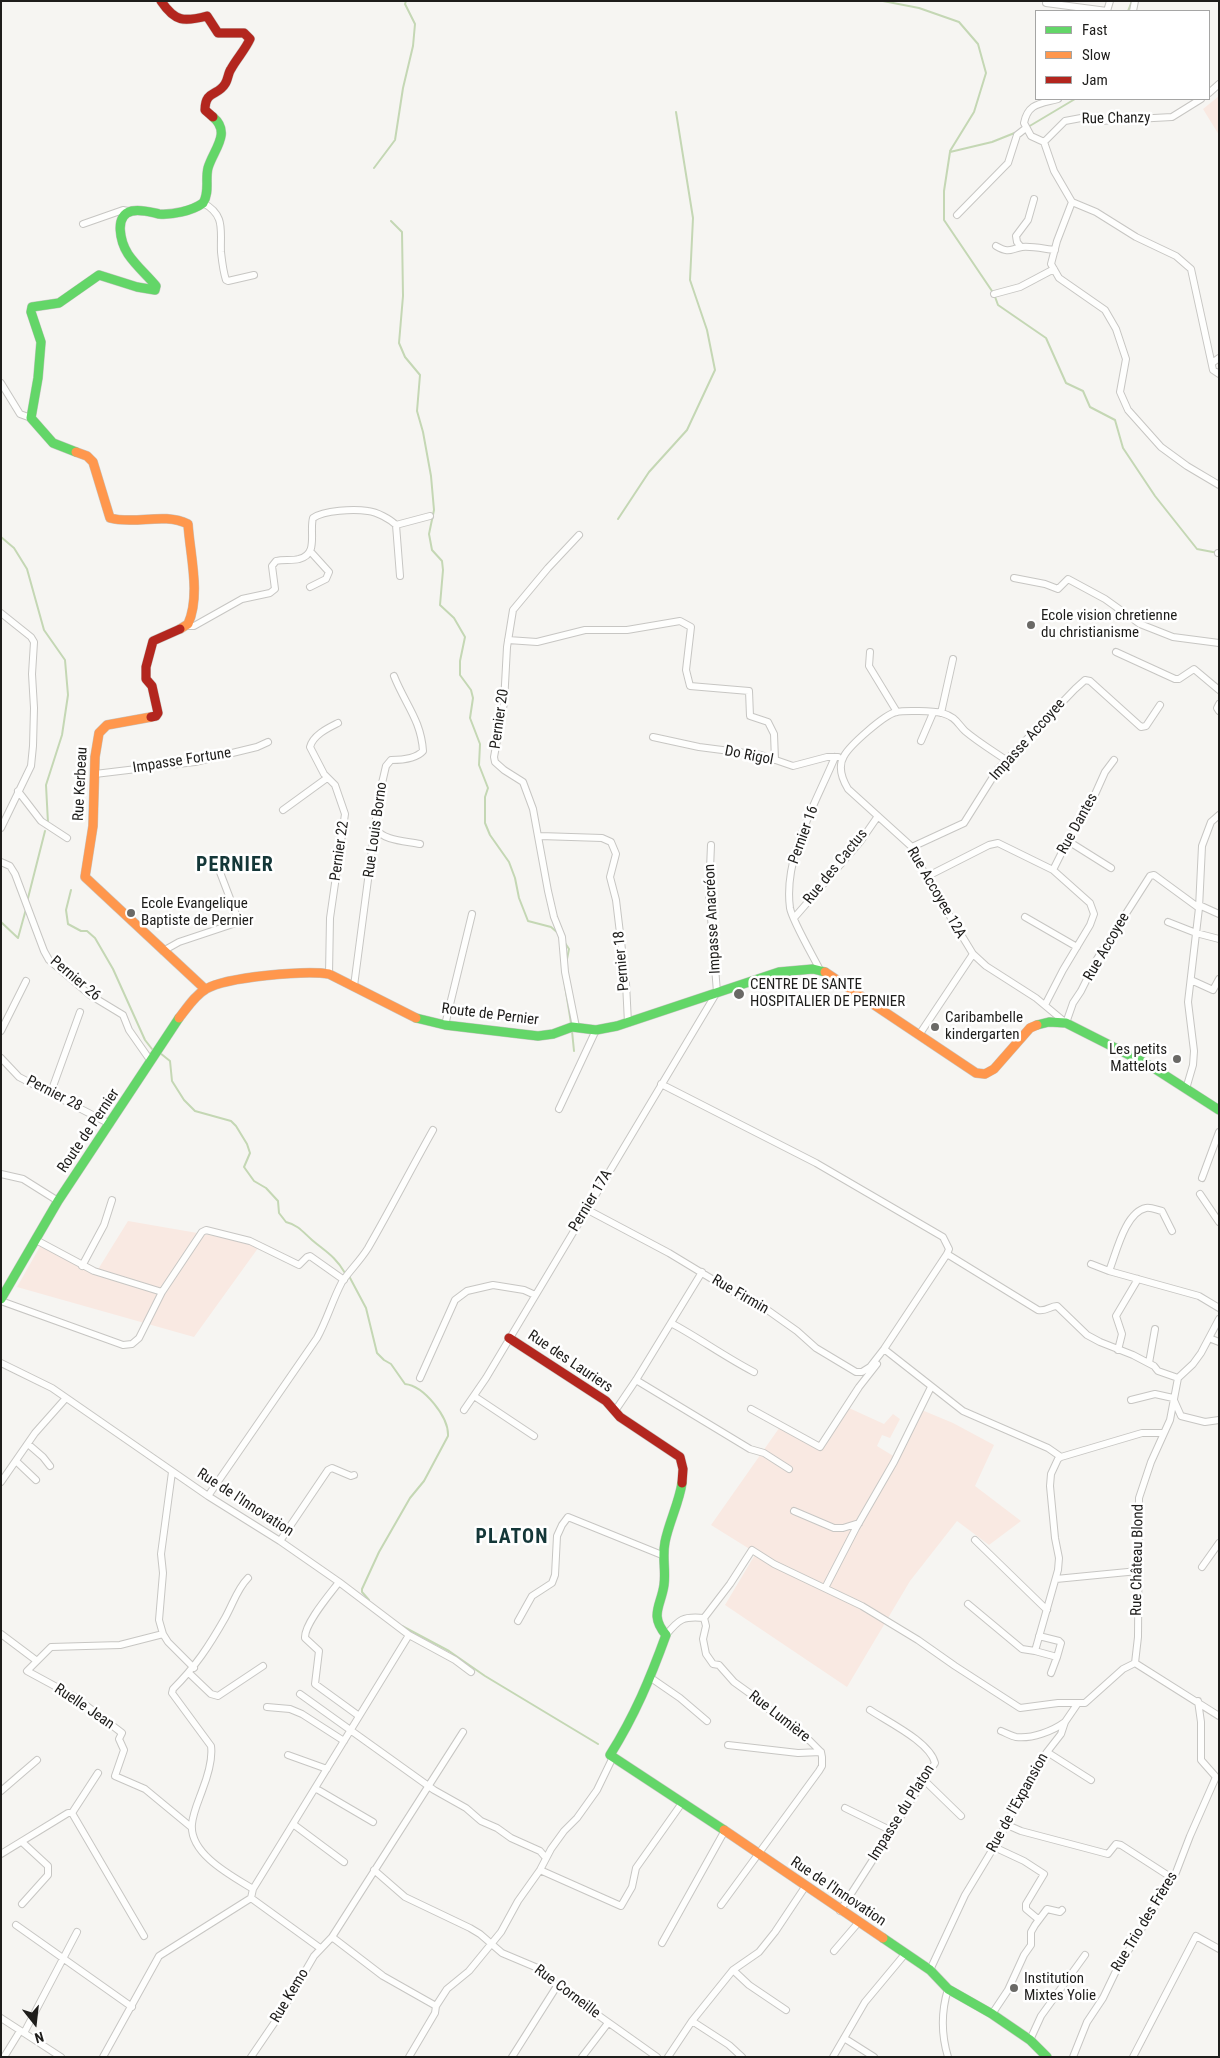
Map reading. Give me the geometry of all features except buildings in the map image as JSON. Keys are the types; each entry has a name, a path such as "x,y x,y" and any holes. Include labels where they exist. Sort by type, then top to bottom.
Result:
{"street":[{"path":"83,224 123,210 140,210 168,214 198,207 206,197 207,168 221,133 220,124 204,110 204,102 209,94 225,85 230,70 244,52 250,38 244,33 218,33 207,16 193,20 176,19 168,12 161,1"},
{"path":"1046,2 1100,10"},
{"path":"1054,100 1032,106 1026,112 1024,123 1026,128 1031,136 1044,142 1054,171 1072,202 1096,212 1136,237 1176,256 1191,269 1214,369"},
{"name":"Rue Chanzy","path":"1044,142 1065,121 1082,118 1099,121 1172,117 1199,100"},
{"path":"957,214 1008,163 1018,135 1026,128"},
{"path":"1021,247 1017,242 1016,236 1028,220 1034,199"},
{"path":"1072,202 1051,264 1054,270 1059,278 1105,310 1116,328 1126,359 1120,392 1128,410 1161,447 1187,466 1219,485"},
{"path":"203,203 211,209 222,226 221,254 226,280 254,275"},
{"path":"31,418 38,378 41,342 31,312 32,306 38,304 52,306 60,303 88,280 99,275 151,292 155,290 156,286 125,249 121,233 121,223 124,214 128,211"},
{"path":"996,246 1013,251 1021,247 1055,250"},
{"path":"994,294 1020,287 1054,270"},
{"path":"1214,369 1219,358"},
{"path":"1,382 20,414 31,418 53,443 87,456 93,462 110,518 118,521 183,520 188,524 193,580 191,618 186,626"},
{"path":"186,626 194,626 242,599 275,589 272,566 276,561 298,559 306,556 312,545 313,518 318,514 368,511 392,521 396,525 400,576"},
{"path":"396,525 430,516"},
{"name":"Pernier 20","path":"576,1027 565,972 562,937 554,917 548,891 540,836 533,809 523,782 504,770 495,762 494,757 504,703 512,610 579,535"},
{"path":"310,551 329,572 326,578 310,587"},
{"path":"1014,578 1045,584 1058,589 1068,579 1105,598 1140,624 1173,637 1219,643"},
{"path":"1,614 31,637 34,642 32,674 33,746 31,766 1,828"},
{"path":"508,640 537,642 584,630 627,630 680,621 691,627 686,670 690,686 749,691 750,716 768,722 774,734 775,760"},
{"name":"Rue Kerbeau","path":"186,626 157,638 153,641 150,649 146,679 152,686 158,713 156,716 107,725 101,728 98,736 95,774 94,820 85,877 205,989"},
{"path":"870,652 869,666 897,712"},
{"path":"1116,652 1175,679 1179,679 1194,669 1219,690"},
{"path":"942,713 953,659"},
{"name":"Rue Louis Borno","path":"354,986 386,766 391,760 414,757 423,751 422,735 416,719 402,696 394,676"},
{"name":"Impasse Accoyee","path":"912,847 964,823 998,768 1085,680 1090,681 1123,712 1144,728 1160,704"},
{"path":"1219,704 1217,708 1219,711"},
{"path":"844,756 884,717 897,712 942,713 957,720 964,730 1006,760"},
{"path":"921,741 933,713"},
{"name":"Pernier 22","path":"329,974 330,918 345,814 335,786 327,778 310,750 310,744 319,734 338,722"},
{"name":"Do Rigol","path":"653,736 699,748 760,755 793,766 826,757 844,756"},
{"name":"Impasse Fortune","path":"95,774 195,762 257,747 268,742"},
{"name":"Rue Accoyee 12A","path":"844,756 841,772 848,789 912,847 926,877 973,954 986,966 1045,1005 1066,1023"},
{"name":"Pernier 16","path":"820,970 790,907 790,870 800,839 835,757"},
{"name":"Rue Dantes","path":"926,877 989,845 998,843 1053,870 1092,801 1105,772 1114,760"},
{"path":"283,810 327,778"},
{"path":"18,791 43,824 67,838"},
{"path":"1186,1090 1193,1065 1194,1051 1188,1009 1199,907 1202,846 1211,822 1219,815"},
{"name":"Rue des Cactus","path":"794,918 860,842 878,816"},
{"path":"376,826 379,833 386,837 420,844"},
{"name":"Pernier 18","path":"540,836 592,837 602,838 611,842 616,854 610,876 616,900 626,983 628,1023"},
{"path":"1068,841 1111,868"},
{"name":"Impasse Anacréon","path":"711,845 709,894 717,992"},
{"name":"Pernier 26","path":"1,862 10,866 15,874 49,960 90,995 123,1015 129,1030 150,1060"},
{"path":"163,951 179,942 239,922 218,867"},
{"path":"1045,1005 1090,925 1094,914 1090,904 1053,870"},
{"name":"Rue Accoyee","path":"1066,1023 1073,1003 1081,991 1096,959 1150,876 1154,875 1199,907"},
{"path":"1199,907 1219,914"},
{"path":"444,1025 472,914"},
{"path":"1025,916 1077,947"},
{"path":"1168,922 1196,933 1219,939"},
{"path":"919,1035 973,954"},
{"name":"Route de Pernier","path":"2,1295 58,1201 150,1060 177,1022 205,989 223,983 267,976 318,972 329,974 419,1019 444,1025 547,1036 576,1027 596,1030 628,1023 779,972 800,969 820,970"},
{"path":"820,970 867,998 976,1073 985,1074 994,1069 1030,1028 1049,1022 1066,1023 1149,1065 1219,1110"},
{"path":"1191,980 1213,990 1219,979"},
{"path":"1,1031 26,981"},
{"name":"Pernier 17A","path":"464,1410 717,992"},
{"path":"50,1092 80,1012"},
{"path":"559,1109 596,1030"},
{"name":"Pernier 28","path":"1,1058 19,1076 110,1124"},
{"path":"661,1084 816,1163 943,1237 949,1249 886,1350 820,1447 751,1409"},
{"path":"208,1496 307,1354 325,1325 330,1304 344,1280 355,1268 367,1249 433,1130"},
{"path":"1202,1178 1219,1132"},
{"path":"1,1174 23,1179 58,1201"},
{"path":"1200,1194 1219,1222"},
{"path":"82,1266 104,1225 112,1200"},
{"path":"1109,1271 1123,1232 1140,1210 1151,1208 1162,1211 1172,1231"},
{"name":"Rue Firmin","path":"586,1209 766,1309 797,1330 816,1348 856,1372 862,1372 870,1367 886,1350"},
{"path":"2,1295 110,1340 128,1345 139,1338 162,1292 202,1232 206,1230 250,1241 299,1266 307,1257 313,1257 344,1280"},
{"path":"36,1240 94,1272 162,1292"},
{"path":"946,1254 1038,1310 1046,1310 1057,1306 1087,1335 1149,1363 1158,1371 1178,1378 1194,1364 1219,1319"},
{"path":"1091,1264 1109,1271 1199,1296 1219,1308"},
{"path":"615,1411 702,1272"},
{"path":"1118,1350 1122,1334 1116,1316 1138,1279"},
{"path":"420,1378 456,1300 467,1291 493,1285 524,1290 535,1295"},
{"path":"671,1323 720,1354 754,1372"},
{"path":"1149,1363 1155,1329"},
{"name":"Rue des Lauriers","path":"509,1338 606,1401 620,1417 680,1457 683,1465 683,1478 677,1509 671,1521 662,1555 664,1584 655,1620 658,1628 666,1635"},
{"path":"1209,1338 1219,1342"},
{"path":"886,1350 963,1411 1048,1448 1062,1457"},
{"name":"Rue de l'Innovation","path":"1,1363 52,1388 172,1472 280,1541 339,1582 409,1635 454,1660 471,1672"},
{"name":"Rue Château Blond","path":"1135,1663 1138,1637 1139,1498 1151,1462 1170,1420 1178,1378"},
{"path":"636,1380 750,1449 764,1453 789,1469"},
{"path":"825,1588 894,1462 931,1387"},
{"path":"1131,1400 1155,1394 1173,1398 1180,1416 1205,1422 1219,1420"},
{"path":"474,1396 534,1436"},
{"path":"1,1482 28,1444 66,1398"},
{"path":"1035,1651 1056,1579 1059,1558 1050,1486 1051,1474 1058,1459 1142,1433 1163,1433"},
{"path":"28,1444 50,1466"},
{"path":"16,1461 36,1480"},
{"path":"280,1541 328,1470 332,1468 351,1476 354,1475"},
{"path":"172,1472 161,1554 163,1573 159,1620 163,1634 211,1694 218,1696 263,1666"},
{"path":"794,1510 834,1528 843,1528 859,1523"},
{"path":"518,1621 532,1596 552,1583 555,1575 557,1536 568,1517 662,1555"},
{"path":"975,1540 1047,1610"},
{"path":"1202,1567 1219,1543"},
{"path":"409,2057 435,2013 436,2006 448,1989 470,1971 492,1945 518,1901 564,1831 588,1803 601,1783 611,1756 632,1719 651,1678 666,1635 677,1620 690,1617 704,1618 730,1584 752,1550 774,1564 862,1606 902,1630 1020,1708 1058,1703 1078,1703"},
{"path":"1056,1579 1138,1571"},
{"path":"248,1578 241,1585 226,1616 192,1670 173,1689 172,1693 212,1749 204,1786 191,1827 194,1838 201,1850 212,1862 253,1889"},
{"path":"339,1582 312,1620 305,1633 305,1638 319,1651 315,1684 359,1716"},
{"path":"968,1604 1022,1649 1057,1657"},
{"name":"Rue Lumière","path":"704,1618 706,1626 703,1640 706,1654 713,1664 719,1666 734,1682 759,1700 776,1717 810,1741 821,1752 822,1762 819,1771 720,1904"},
{"path":"1,1634 37,1661 51,1647 120,1645 163,1634"},
{"path":"103,2057 159,1956 251,1898 253,1889 409,1635"},
{"path":"1039,1636 1061,1643 1051,1674"},
{"name":"Ruelle Jean","path":"37,1661 27,1671 75,1697 122,1733 119,1738 124,1746 124,1754 115,1776 145,1789 191,1827"},
{"path":"1135,1663 1219,1716"},
{"name":"Rue de l'Expansion","path":"930,1970 965,1895 994,1848 1005,1824 1047,1752 1061,1734 1065,1722 1078,1703 1085,1703 1123,1669 1135,1663"},
{"path":"651,1678 680,1698 706,1721"},
{"path":"300,1694 428,1785 466,1808 481,1822 497,1828 511,1838 540,1851 546,1858"},
{"name":"Rue Trio des Frères","path":"1073,2057 1087,2022 1103,1998 1114,1973 1158,1901 1165,1884 1175,1875 1216,1777 1201,1760 1201,1722 1198,1701"},
{"path":"267,1707 290,1709 302,1714 344,1741"},
{"name":"Impasse du Platon","path":"840,1911 935,1763 934,1757 926,1747 870,1710"},
{"path":"1001,1731 1015,1737 1028,1737 1056,1729 1065,1722"},
{"name":"Rue Kemo","path":"251,2057 281,2013 320,1948 332,1937 463,1732"},
{"path":"728,1745 798,1752 821,1752"},
{"path":"1047,1752 1091,1780"},
{"path":"288,1755 326,1769"},
{"name":"Rue de l'Innovation","path":"611,1756 930,1970 948,1989 992,2014 1030,2040 1047,2057"},
{"path":"1,1791 37,1760"},
{"path":"1,1854 70,1813 98,1772"},
{"path":"924,1780 961,1816"},
{"path":"315,1788 373,1822"},
{"path":"540,1870 621,1906 632,1887 636,1868 682,1803"},
{"path":"845,1808 892,1831"},
{"path":"70,1813 144,1936"},
{"path":"293,1824 344,1862"},
{"path":"1005,1824 1021,1832 1108,1854 1116,1844 1121,1845 1172,1878"},
{"path":"662,1942 724,1832"},
{"path":"22,1842 48,1866 49,1870 48,1875 22,1904"},
{"path":"994,1848 1024,1861 1044,1874 1026,1904 1026,1909 1038,1919"},
{"name":"Rue Corneille","path":"374,1870 405,1897 470,1928 502,1953 534,1965 557,1986 658,2057"},
{"path":"668,2057 692,2021 733,1970 759,1952 775,1932 805,1887"},
{"path":"251,1898 320,1948"},
{"path":"992,2014 1008,1990 1024,1955 1031,1945 1031,1932 1038,1919 1047,1910 1060,1912 1062,1910"},
{"path":"834,1951 858,1923"},
{"path":"16,1926 132,2007"},
{"path":"4,2057 22,2032 77,1932"},
{"path":"1133,2057 1196,1936 1219,1949"},
{"path":"332,1937 383,1976 436,2006"},
{"path":"833,2057 866,2002 905,1954"},
{"path":"1030,2040 1041,2016 1085,1955"},
{"path":"733,1970 749,1985 786,2010"},
{"path":"512,2057 557,1986"},
{"path":"948,1989 944,2003 942,2026 948,2057"},
{"path":"1,2018 61,2057"},
{"path":"692,2021 729,2045 742,2057"},
{"path":"582,2057 608,2023"},
{"path":"844,2038 874,2057"}],"shaded area":[{"path":"1219,96 1219,135 1203,109"},
{"path":"128,1221 261,1244 194,1337 17,1287 42,1243 97,1271"},
{"path":"849,1408 884,1424 893,1414 900,1419 890,1438 882,1435 877,1446 895,1457 901,1450 917,1408 953,1423 994,1445 975,1486 1021,1521 989,1545 957,1521 910,1581 847,1687 725,1605 756,1553 711,1525 782,1424 822,1450 834,1428"}],"waterway":[{"path":"374,168 395,140 403,88 413,46 415,24 405,4 406,1"},
{"path":"883,1 919,8 959,22 978,44 986,73 974,112 950,151"},
{"path":"1128,10 1132,1"},
{"path":"1028,127 1073,100"},
{"path":"618,519 649,472 687,430 715,370 707,330 690,280 693,218 676,112"},
{"path":"1017,132 992,142 950,152 944,191 944,220 994,294 998,305 1046,338 1066,383 1083,391 1090,407 1115,420 1123,448 1155,496 1197,549 1218,553"},
{"path":"391,221 402,232 403,296 399,343 405,357 420,375 417,411 431,476 434,510 429,534 432,550 442,561 440,605 454,618 465,637 460,661 460,675 471,690 473,698 470,718 480,744 479,765 488,788 485,797 485,823 490,835 509,862 519,898 528,921 551,927 558,933"},
{"path":"1,537 14,548 27,569 44,630 65,660 68,695 62,735 46,785 48,823"},
{"path":"27,902 45,831"},
{"path":"71,890 66,910 68,924 81,931 87,931 95,938 113,969 145,1040 152,1049"},
{"path":"1,922 18,938 26,909"},
{"path":"565,943 569,949 567,959"},
{"path":"564,979 571,1023"},
{"path":"572,1031 574,1051"},
{"path":"160,1053 170,1061 172,1081 184,1100 195,1111 231,1121 236,1126 250,1153 244,1167 254,1181 266,1188 278,1201 279,1213 286,1222 300,1229 338,1262 345,1273"},
{"path":"349,1276 366,1308 377,1353 391,1364 405,1384 420,1390 434,1404 444,1420 448,1436 424,1481 410,1498 379,1552 362,1589 362,1592 369,1600"},
{"path":"402,1626 449,1651 485,1676 598,1744"}],"traffic: fast":[{"path":"76,452 53,443 31,418 38,378 41,342 31,312 32,307 59,303 99,275 137,287 155,290 156,286 134,263 125,249 120,230 122,218 132,211 170,214 182,212 203,203 207,190 208,168 220,142 221,135 221,129 213,117"},
{"path":"416,1018 445,1025 538,1036 553,1034 572,1027 596,1030 617,1026 779,972 813,969 825,972"},
{"path":"1,1299 58,1201 179,1018"},
{"path":"1037,1025 1049,1022 1066,1023 1149,1065 1219,1110"},
{"path":"682,1483 665,1542 664,1585 657,1616 658,1622 666,1635 641,1696 627,1726 610,1755 724,1830"},
{"path":"883,1938 930,1970 948,1989 992,2014 1030,2040 1047,2057"}],"traffic: slow":[{"path":"76,452 87,456 93,462 110,518 120,520 169,519 188,524 194,575 194,600 188,624 180,629"},
{"path":"151,717 107,725 99,733 95,757 93,826 85,877 205,989"},
{"path":"825,972 976,1073 985,1074 994,1069 1030,1028 1037,1025"},
{"path":"179,1018 198,995 216,985 248,978 303,973 329,974 416,1018"},
{"path":"724,1830 883,1938"}],"traffic: jam":[{"path":"161,1 176,17 192,19 207,16 218,33 244,33 250,39 230,71 225,84 207,99 205,110 213,117"},
{"path":"151,717 156,716 158,713 152,686 146,679 146,667 153,641 180,629"},
{"path":"509,1338 606,1401 620,1417 680,1457 683,1469 682,1483"}],"place":[{"name":"Ecole vision chretienne du christianisme","path":"1031,625"},
{"name":"Ecole Evangelique Baptiste de Pernier","path":"131,913"},
{"name":"CENTRE DE SANTE HOSPITALIER DE PERNIER","path":"739,994"},
{"name":"Caribambelle kindergarten","path":"935,1027"},
{"name":"Les petits Mattelots","path":"1177,1059"},
{"name":"Institution Mixtes Yolie","path":"1014,1988"}],"district":[{"name":"PERNIER","path":"235,866"},
{"name":"PLATON","path":"512,1538"}]}
